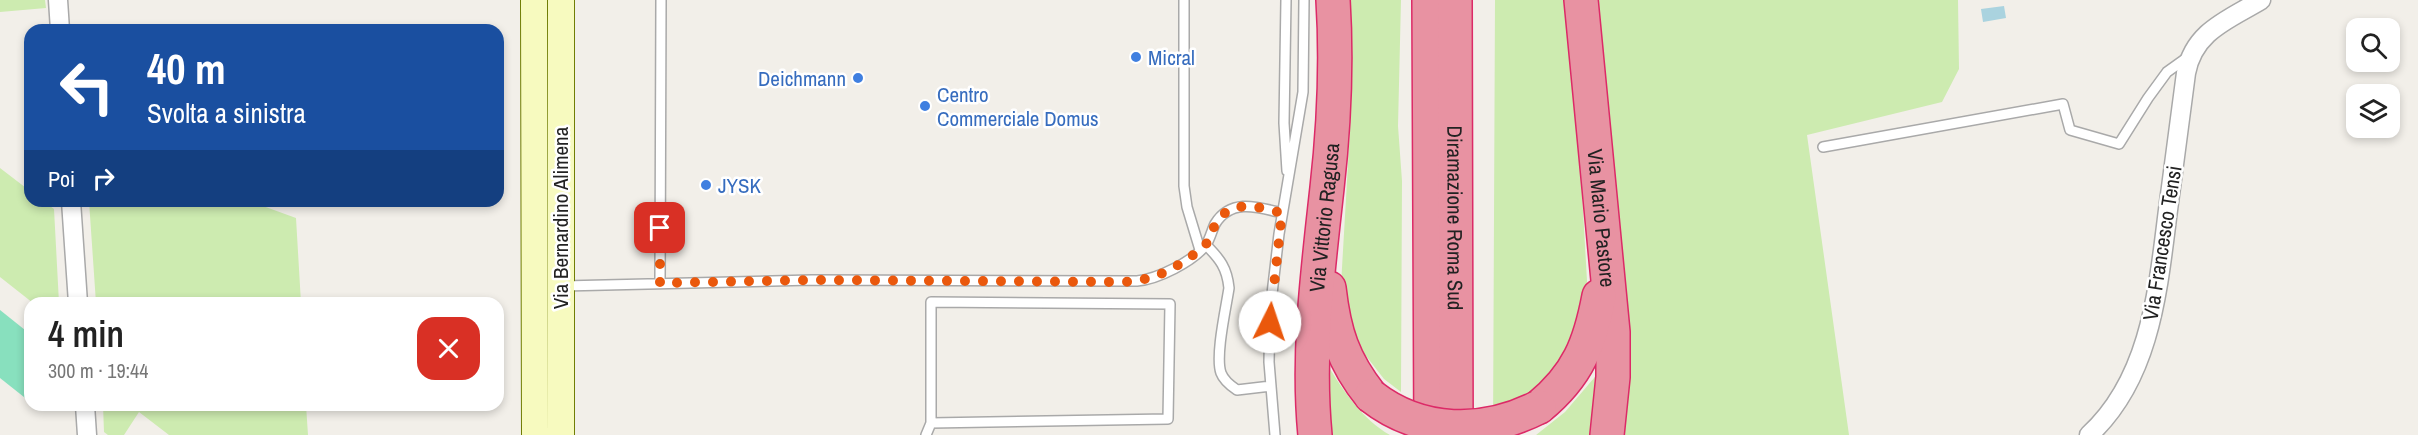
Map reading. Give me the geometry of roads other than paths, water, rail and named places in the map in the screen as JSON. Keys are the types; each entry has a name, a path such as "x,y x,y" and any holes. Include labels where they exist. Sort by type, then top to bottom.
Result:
{"highway":[{"name":"Via Vittorio Ragusa","path":"1315,435 1312,370 1334,116 1333,0"},
{"name":"Diramazione Roma Sud","path":"1429,0 1431,435"},
{"name":"Diramazione Roma Sud","path":"1455,0 1456,435"},
{"name":"Via Mario Pastore","path":"1581,0 1613,353 1607,435"},
{"path":"1324,215 1332,309 1337,335 1348,364 1371,396 1384,408 1410,422 1436,429 1462,432 1480,431 1500,426 1539,407 1568,381 1588,344 1600,294 1603,228"}],"street":[{"path":"58,0 60,24"},
{"name":"Via Bernardino Alimena","path":"534,0 535,435"},
{"name":"Via Bernardino Alimena","path":"561,0 561,435"},
{"name":"Via Francesco Tensi","path":"2089,435 2110,414 2120,399 2135,368 2150,324 2161,266 2190,56 2202,38 2261,0"},
{"path":"71,207 78,297"},
{"path":"85,411 87,435"}],"lane":[{"path":"660,283 661,0"},
{"path":"1184,0 1184,186 1187,207 1203,247 1221,259 1228,277 1220,355 1221,373 1224,379 1237,390 1271,386"},
{"path":"1286,0 1284,123 1288,181"},
{"path":"1275,435 1271,386 1270,311 1282,213 1303,92 1304,0"},
{"path":"1823,147 2063,104 2070,130 2119,144 2167,72 2190,56"},
{"path":"560,286 812,280 1148,280 1168,272 1203,247 1218,220 1224,213 1235,207 1254,206 1282,213"},
{"path":"926,435 931,423 932,302 1170,304 1168,419 931,423"}],"water":[{"path":"2004,6 2006,18 1983,22 1981,9"}],"place":[{"name":"Micral","path":"1136,57"},
{"name":"Deichmann","path":"858,78"},
{"name":"Centro Commerciale Domus","path":"925,106"},
{"name":"JYSK","path":"706,185"}]}
